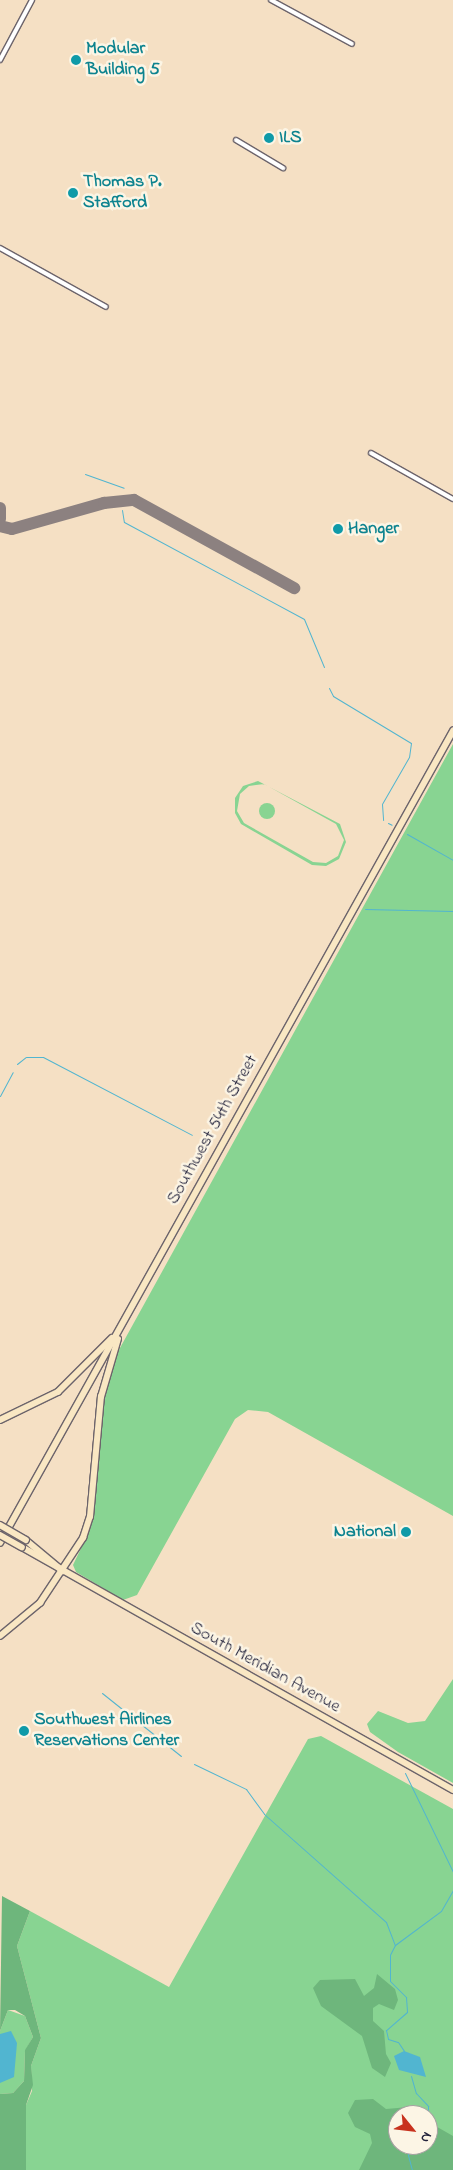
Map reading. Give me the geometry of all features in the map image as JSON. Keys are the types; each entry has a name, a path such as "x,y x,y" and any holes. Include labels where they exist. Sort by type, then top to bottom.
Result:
{"main road":[{"name":"Southwest 54th Street","path":"0,1543 453,731"},
{"path":"0,1420 72,1382 121,1327"},
{"path":"0,1636 40,1603 63,1571 90,1517 101,1397 121,1327"},
{"name":"South Meridian Avenue","path":"0,1525 26,1540 63,1571"},
{"name":"South Meridian Avenue","path":"0,1535 453,1790"}],"street":[{"path":"0,60 32,0"},
{"path":"271,0 352,44"},
{"path":"236,140 283,168"},
{"path":"0,248 106,306"},
{"path":"371,453 453,499"}],"green space":[{"path":"453,744 453,1516 268,1412 248,1410 235,1419 137,1595 123,1600 76,1572 73,1565 85,1540 104,1394 115,1357"},
{"path":"258,781 264,784 249,786 240,794 237,811 244,823 313,862 326,863 338,856 344,840 336,824 269,787 340,824 346,842 339,859 326,866 312,865 241,824 235,813 235,798 243,786"},
{"path":"267,803 273,805 275,811 273,817 267,819 261,817 259,811 261,805"},
{"path":"453,1679 453,1783 398,1752 370,1732 367,1724 378,1711 408,1723 425,1721"},
{"path":"321,1736 453,1809 453,2170 26,2170 26,2105 32,2091 31,2066 41,2038 17,1946 30,1911 169,1987 308,1739"},
{"path":"2,1896 30,1911 17,1946 41,2038 31,2066 33,2085 26,2105 26,2170 0,2170 0,2094 13,2093 24,2081 25,2050 33,2037 25,2016 15,2010 8,2010 0,2031"},
{"path":"377,1974 395,1989 398,2000 394,2010 379,2004 373,2008 373,2021 384,2031 386,2054 391,2063 385,2077 372,2068 362,2036 321,2006 313,1988 320,1980 355,1979 364,1996 374,1988"},
{"path":"8,2010 25,2016 33,2037 25,2051 24,2081 13,2093 0,2094 0,2031"},
{"path":"373,2099 388,2109 388,2155 438,2155 438,2127 453,2136 453,2170 359,2170 372,2143 370,2134 355,2127 348,2113 355,2100"}],"water":[{"path":"11,2031 17,2043 14,2077 0,2083 0,2034"},
{"path":"404,2051 420,2057 426,2077 399,2070 394,2056"}],"waterway":[{"path":"85,474 124,488"},
{"path":"122,510 124,522 304,619 324,667"},
{"path":"329,688 333,696 411,743 409,757 382,804 383,820"},
{"path":"388,823 392,825"},
{"path":"407,834 453,860"},
{"path":"365,909 453,911"},
{"path":"17,1064 26,1057 43,1057 192,1135"},
{"path":"0,1096 13,1072"},
{"path":"102,1693 181,1756"},
{"path":"194,1764 246,1789 264,1814 386,1922 395,1945 390,1955 390,1981 406,1997 407,2012 386,2030 388,2039 398,2042 404,2051"},
{"path":"405,1773 453,1872"},
{"path":"395,1945 441,1911 453,1890"},
{"path":"411,2076 416,2093 427,2105"},
{"path":"408,2155 412,2170"}],"taxiway":[{"path":"0,526 12,529 104,503 134,500 294,588"},
{"path":"0,508 0,519"}],"place":[{"name":"Modular Building 5","path":"76,60"},
{"name":"ILS","path":"269,138"},
{"name":"Thomas P. Stafford","path":"73,193"},
{"name":"Hanger","path":"338,529"},
{"name":"National","path":"406,1532"},
{"name":"Southwest Airlines Reservations Center","path":"24,1731"}]}
